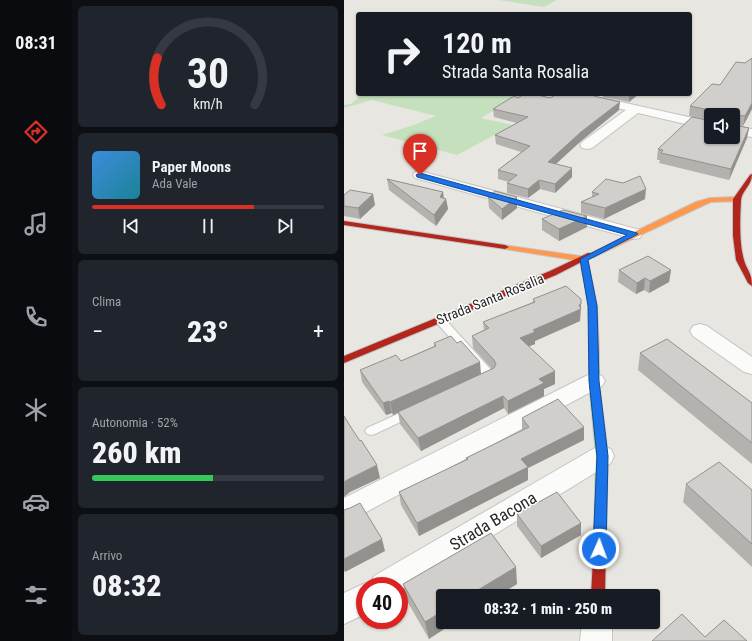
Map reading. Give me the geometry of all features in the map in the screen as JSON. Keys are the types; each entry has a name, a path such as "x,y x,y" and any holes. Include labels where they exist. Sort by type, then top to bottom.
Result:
{"street":[{"path":"597,96 598,100 704,124"},
{"path":"587,145 635,109"},
{"path":"740,131 752,133"},
{"path":"420,175 634,234"},
{"path":"752,176 737,199 737,236 740,260 752,283"},
{"name":"Strada Santa Rosalia","path":"344,360 546,276 710,200 737,199"},
{"path":"344,223 584,259 593,306 594,381 602,456 598,589"},
{"path":"700,330 752,368"},
{"path":"344,511 594,381"},
{"name":"Strada Bacona","path":"399,577 602,456"},
{"path":"344,610 356,603"},
{"path":"596,641 597,629"}],"lane":[{"path":"440,320 490,376 476,383"},
{"path":"371,431 420,408"}],"green space":[{"path":"499,0 557,0 544,7"},
{"path":"360,96 546,96 535,101 503,105 481,118 521,127 500,132 457,155 382,135 436,116 372,100 344,108 344,105 351,104"}],"building":[{"path":"752,58 752,103 745,116 740,116 740,108 704,109 690,106 712,84 720,85 736,62 745,63"},
{"path":"514,96 518,98 521,96 542,96 550,98 554,96 594,96 620,102 581,132 548,162 572,168 555,184 539,180 528,189 507,183 517,175 498,170 530,146 495,135 528,117 493,109"},
{"path":"692,117 704,120 704,144 740,144 740,126 749,128 731,169 661,153 663,150 658,149"},
{"path":"640,176 646,189 605,208 581,202 599,194 592,192 606,179 623,183"},
{"path":"387,179 443,192 440,197 446,199 434,215"},
{"path":"350,190 373,194 358,208 344,206 344,195"},
{"path":"495,191 517,197 502,209 488,197"},
{"path":"563,210 587,216 559,229 542,219"},
{"path":"648,256 671,270 650,281 645,278 637,283 619,270"},
{"path":"566,286 581,299 581,304 579,305 581,309 533,330 535,332 520,338 555,371 539,379 544,383 508,401 503,396 418,438 398,412 494,368 496,364 494,360 472,336 489,328 483,322 535,302 533,299"},
{"path":"451,336 457,343 461,341 480,362 390,402 383,403 360,370 396,355 401,361 436,346 434,343"},
{"path":"667,339 752,403 752,443 640,353"},
{"path":"558,399 584,427 521,459 528,467 417,523 399,492 468,459 466,458 529,427 522,418"},
{"path":"344,416 377,465 344,482"},
{"path":"719,462 752,490 752,544 686,484"},
{"path":"557,492 581,523 541,546 517,514"},
{"path":"360,503 382,539 344,559 344,510"},
{"path":"491,533 516,567 480,589 436,589 436,615 425,622 408,593 408,581"},
{"path":"682,614 705,637 724,620 747,641 652,641"}],"traffic: fast":[{"path":"594,352 594,381 602,456 600,540"}],"traffic: slow":[{"path":"591,255 699,204 710,200 737,199"},
{"path":"505,247 584,259 593,306 594,352"}],"traffic: jam":[{"path":"752,176 737,199 737,236 740,260 752,283"},
{"path":"344,223 505,247"},
{"path":"344,360 553,273 591,255"},
{"path":"598,589 600,540"}],"route":[{"path":"420,175 634,234 584,259 593,306 594,381 602,456 599,549"}]}
